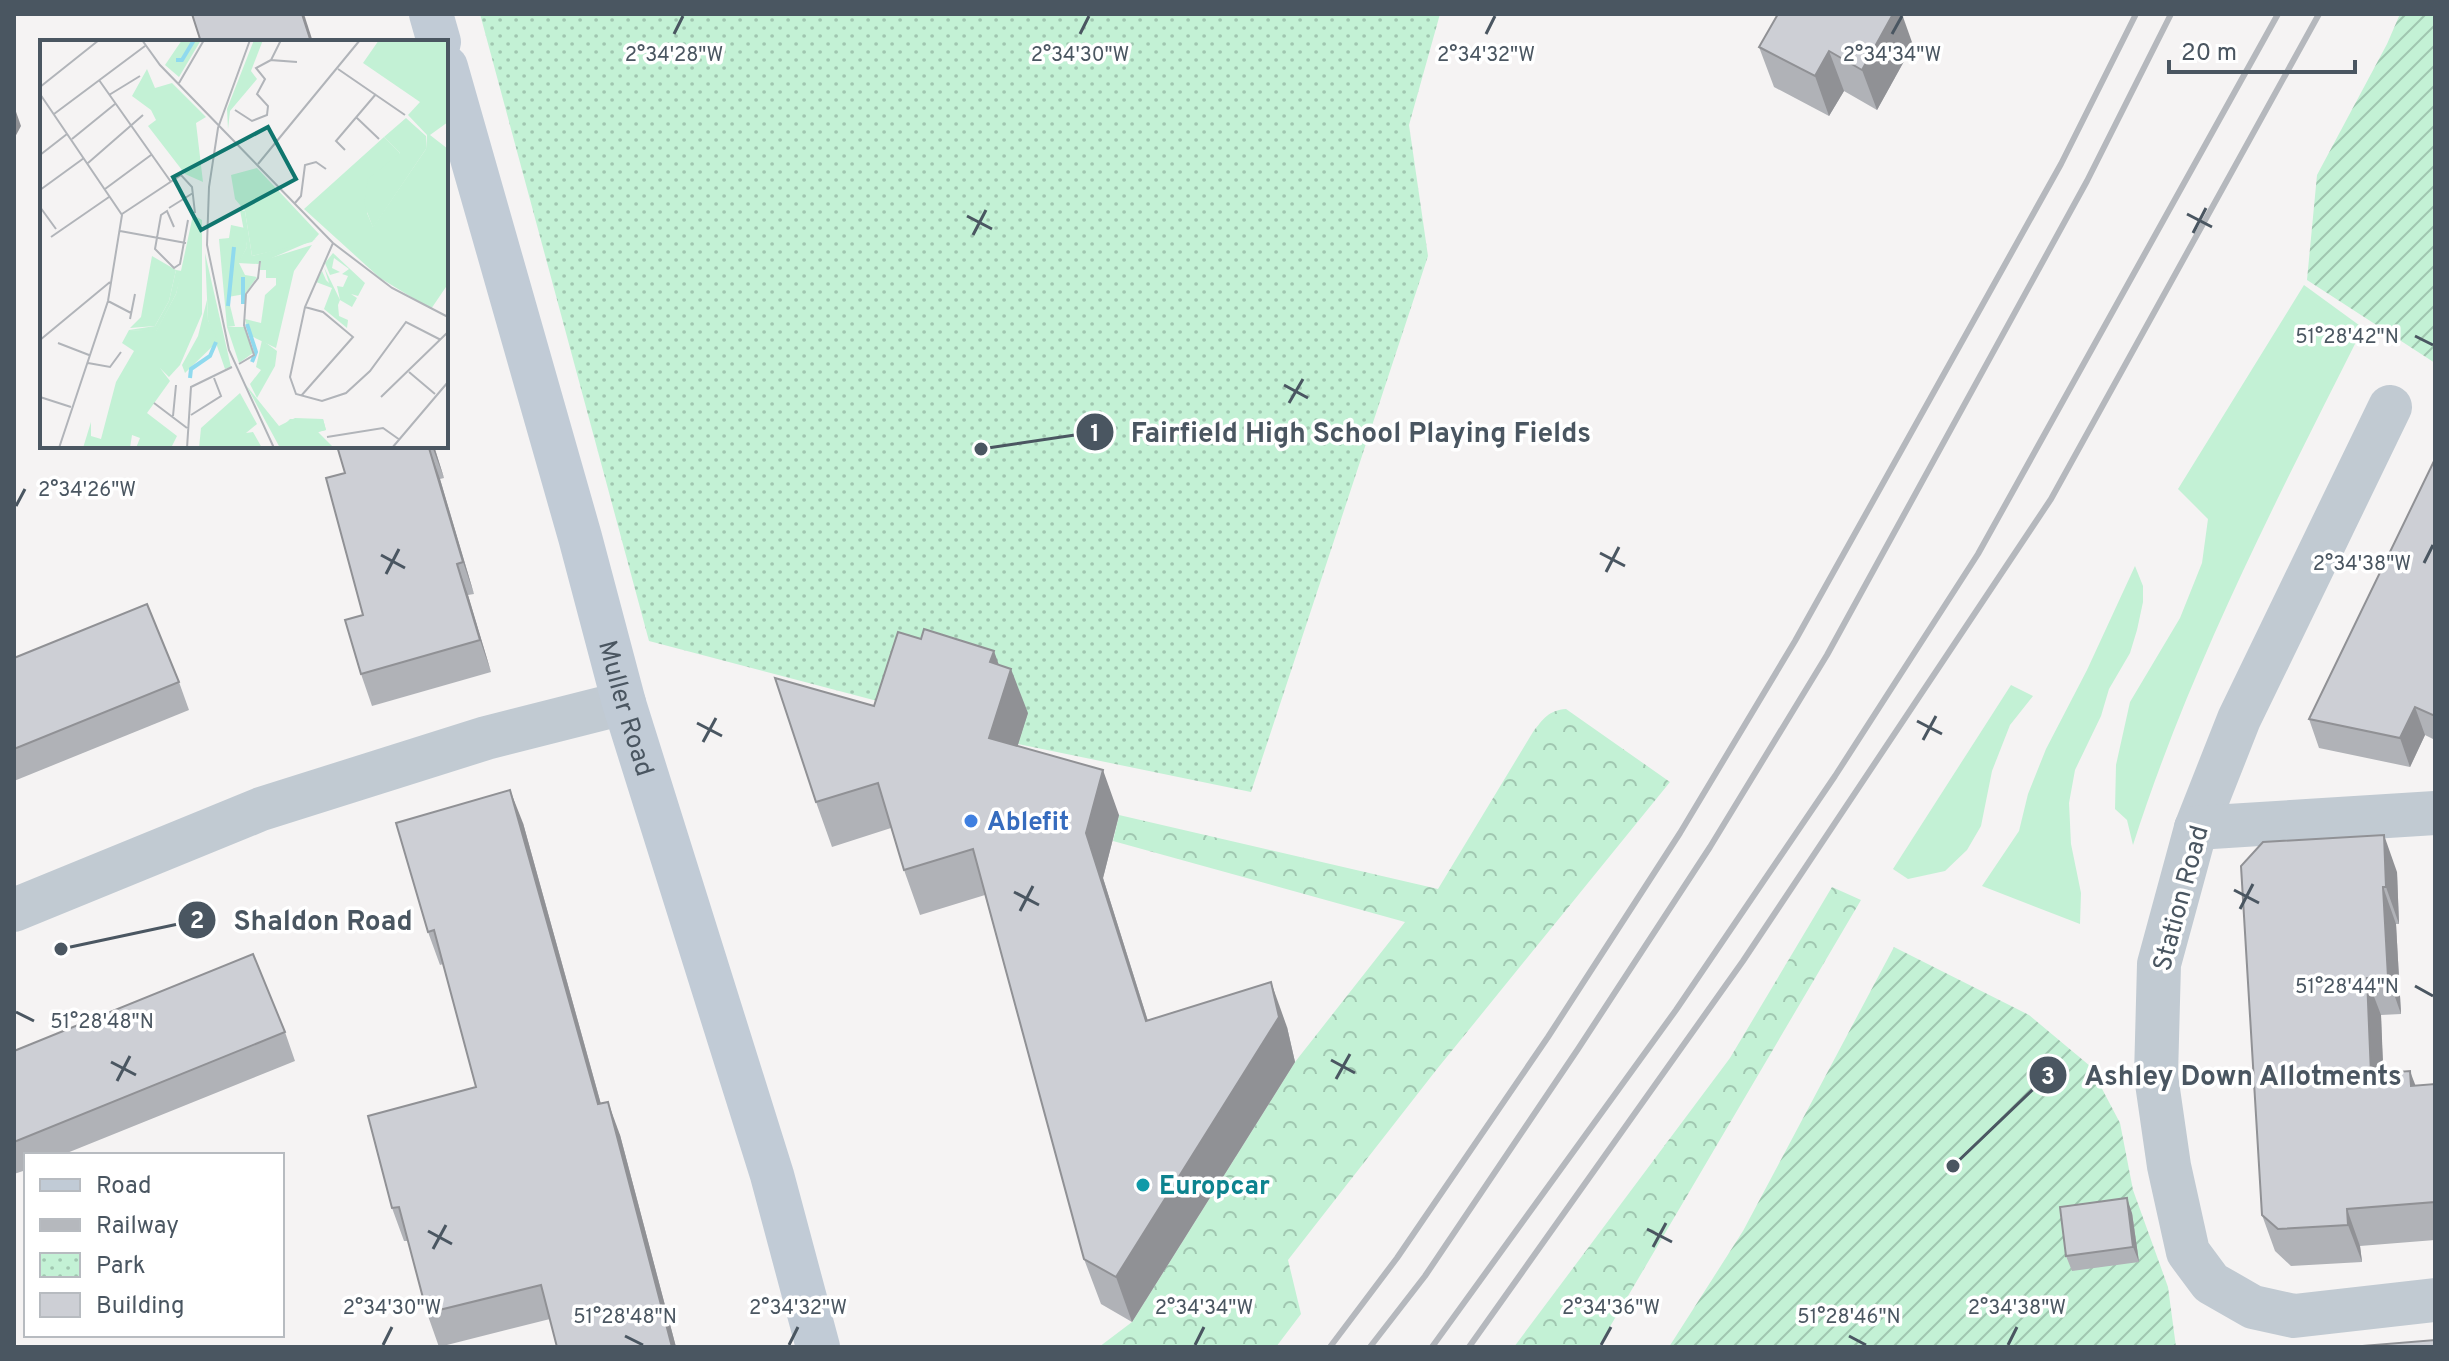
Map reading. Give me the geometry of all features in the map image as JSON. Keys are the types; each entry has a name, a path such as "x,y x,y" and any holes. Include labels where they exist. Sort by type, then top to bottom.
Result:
{"main road":[{"path":"431,14 438,40"},
{"name":"Muller Road","path":"448,74 624,703 772,1175 818,1347"}],"street":[{"name":"Station Road","path":"2390,407 2239,719 2196,828 2159,964 2156,1076 2169,1166 2188,1252 2211,1283 2253,1307 2294,1316 2435,1300"},
{"path":"14,910 261,809 486,738 624,703"},
{"path":"2196,828 2435,813"}],"green space":[{"path":"480,14 1440,14 1409,125 1428,256 1251,792 1018,744 904,708 649,641"},
{"path":"2400,14 2435,14 2435,363 2307,280 2317,175"},
{"path":"2304,285 2363,328 2268,518 2209,646 2181,712 2133,845 2127,820 2115,809 2116,765 2130,702 2180,618 2202,563 2208,519 2178,489"},
{"path":"2135,566 2143,586 2137,630 2130,653 2109,689 2101,716 2075,770 2069,803 2071,844 2081,893 2080,924 1982,886 2019,831 2028,794 2046,749"},
{"path":"2011,685 2033,696 2010,725 1992,771 1981,826 1967,850 1945,871 1908,879 1893,869"},
{"path":"1566,709 1670,782 1437,1069 1288,1260 1301,1314 1276,1347 1099,1347 1132,1322 1295,1062 1405,922 1113,841 1119,815 1438,889 1533,732 1551,713"},
{"path":"1832,887 1861,900 1598,1347 1514,1347 1730,1058"},
{"path":"1894,947 2029,1015 2090,1066 2120,1123 2133,1190 2168,1287 2176,1347 1669,1347 1743,1231"}],"building":[{"path":"192,14 302,14 310,40 200,40"},
{"path":"1778,14 1893,14 1862,70 1829,51 1815,76 1759,47"},
{"path":"338,448 429,448 463,562 457,564 480,640 361,674 345,620 363,615 326,478 345,473"},
{"path":"2435,459 2435,716 2415,707 2400,738 2309,719"},
{"path":"147,604 179,682 14,749 14,658"},
{"path":"924,629 994,651 990,662 1011,669 989,738 1103,770 1086,833 1146,1021 1271,982 1279,1017 1116,1277 1084,1259 973,849 904,870 878,783 816,802 775,678 874,706 898,632 921,639"},
{"path":"510,790 598,1104 608,1102 672,1347 557,1347 541,1285 427,1313 399,1207 392,1208 368,1116 476,1087 434,930 428,932 396,823"},
{"path":"2384,835 2386,887 2383,887 2388,977 2367,978 2371,1074 2410,1071 2411,1086 2435,1084 2435,1202 2347,1209 2348,1225 2278,1229 2262,1215 2241,866 2263,842"},
{"path":"253,954 285,1032 14,1142 14,1051"},
{"path":"2127,1198 2133,1247 2066,1256 2060,1207"},
{"path":"2435,1340 2435,1347 2350,1347"}],"railway":[{"path":"1330,1347 1397,1258 1548,1037 1680,833 1795,641 2061,164 2136,14"},
{"path":"1370,1347 1425,1276 1578,1049 1710,847 1827,655 2087,181 2171,14"},
{"path":"1432,1347 1676,1010 1835,776 1978,554 2278,14"},
{"path":"1469,1347 1743,961 2051,499 2319,14"}],"place":[{"name":"Fairfield High School Playing Fields","path":"981,449"},
{"name":"Ablefit","path":"971,821"},
{"name":"Shaldon Road","path":"61,949"},
{"name":"Ashley Down Allotments","path":"1953,1166"},
{"name":"Europcar","path":"1143,1185"}]}
